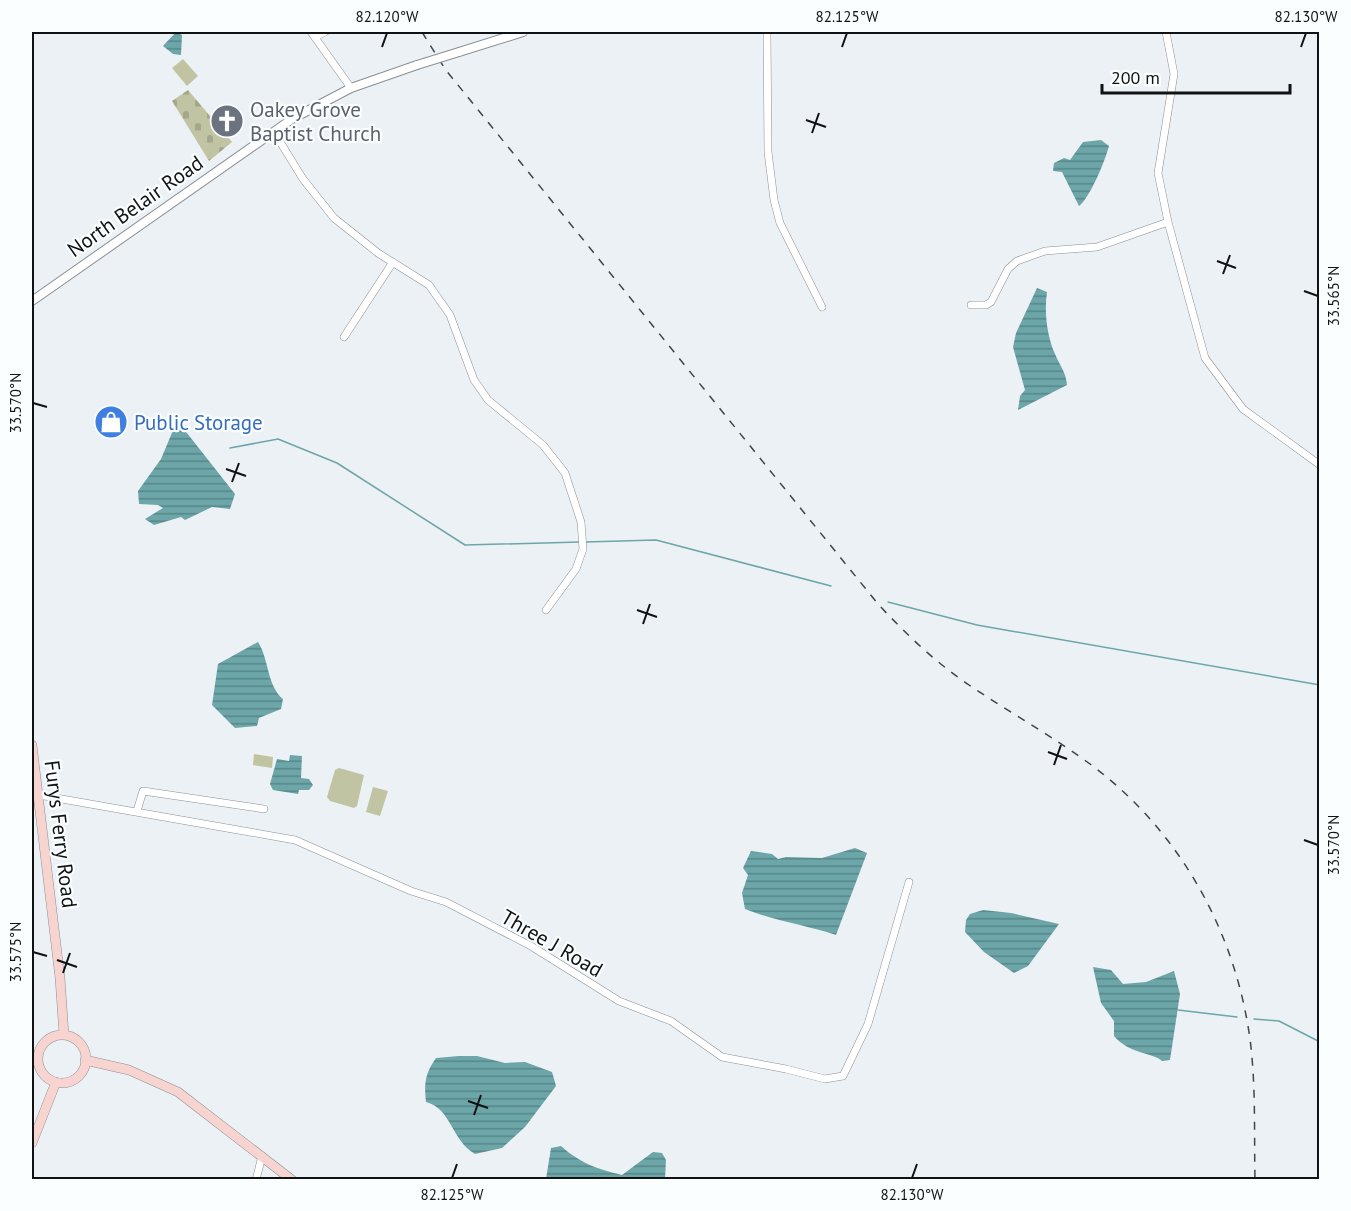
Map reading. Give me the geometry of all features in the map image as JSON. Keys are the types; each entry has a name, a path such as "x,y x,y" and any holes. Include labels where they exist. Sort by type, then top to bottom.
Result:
{"main road":[{"name":"Furys Ferry Road","path":"32,745 64,1035"},
{"path":"64,1035 81,1044 85,1060 77,1077 67,1082 56,1082 41,1071 38,1054 47,1040 64,1035"},
{"path":"85,1060 129,1070 159,1081 194,1103 292,1179"},
{"path":"32,1143 56,1082"}],"street":[{"path":"325,32 313,34 351,88"},
{"name":"North Belair Road","path":"32,301 310,108 351,88 523,32"},
{"path":"767,32 768,152 774,200 780,223 822,307"},
{"path":"1166,32 1174,74 1158,173 1168,222 1205,358 1243,409 1320,465"},
{"path":"274,132 303,179 334,218 349,232 429,285 450,315 474,380 488,400 543,446 565,473 581,522 583,549 576,569 546,610"},
{"path":"971,305 986,305 991,302 1008,269 1017,261 1045,251 1097,247 1168,222"},
{"path":"344,337 393,262"},
{"path":"137,811 143,791 264,809"},
{"name":"Three J Road","path":"39,795 296,840 411,891 446,902 531,946 619,1001 671,1021 722,1058 786,1069 825,1080 843,1076 868,1024 909,882"},
{"path":"256,1179 262,1156"}],"green space":[{"path":"183,59 198,76 187,86 172,68"},
{"path":"188,90 232,142 209,161 172,101"},
{"path":"254,754 273,757 272,768 253,765"},
{"path":"339,768 364,775 357,806 354,808 330,801 327,797 335,770"},
{"path":"373,787 388,791 380,816 366,812"}],"water":[{"path":"176,32 182,35 181,55 173,54 163,46"},
{"path":"1101,140 1109,146 1107,153 1092,187 1079,206 1062,172 1053,171 1054,163 1064,158 1070,160 1083,142"},
{"path":"1037,288 1047,292 1048,332 1067,385 1018,410 1020,396 1025,390 1013,347 1016,333"},
{"path":"174,428 183,428 235,494 230,509 212,507 185,520 181,517 154,525 145,519 163,508 158,505 139,504 138,491 161,459"},
{"path":"258,642 274,687 283,699 281,709 259,718 257,726 235,728 212,705 218,664"},
{"path":"290,755 302,756 301,778 309,779 313,785 309,790 299,790 298,794 273,790 270,784 277,759 289,761"},
{"path":"855,848 867,853 836,935 745,909 742,893 748,875 743,868 751,851 772,854 778,859 786,857 822,858"},
{"path":"983,910 1011,913 1059,924 1028,966 1014,973 984,952 965,932 966,920 970,914"},
{"path":"1093,967 1111,970 1123,984 1146,982 1174,971 1180,994 1170,1060 1162,1061 1134,1050 1114,1036 1114,1021 1101,1003"},
{"path":"477,1056 505,1063 525,1062 552,1072 556,1086 525,1127 502,1148 475,1154 461,1141 441,1111 426,1102 426,1079 436,1058"},
{"path":"561,1146 589,1165 622,1175 653,1152 662,1153 666,1160 665,1179 546,1179 551,1148"}],"waterway":[{"path":"230,448 278,439 337,463 465,545 580,542"},
{"path":"585,542 656,540 831,586"},
{"path":"888,602 977,625 1320,685"},
{"path":"1178,1010 1237,1017"},
{"path":"1254,1019 1279,1021 1320,1042"}],"railway":[{"path":"422,32 445,69 878,604 944,667 1076,754 1122,790 1176,851 1198,885 1216,921 1231,959 1242,999 1250,1039 1253,1074 1255,1180"}],"place":[{"name":"Oakey Grove Baptist Church","path":"227,121"},
{"name":"Public Storage","path":"111,422"}]}
